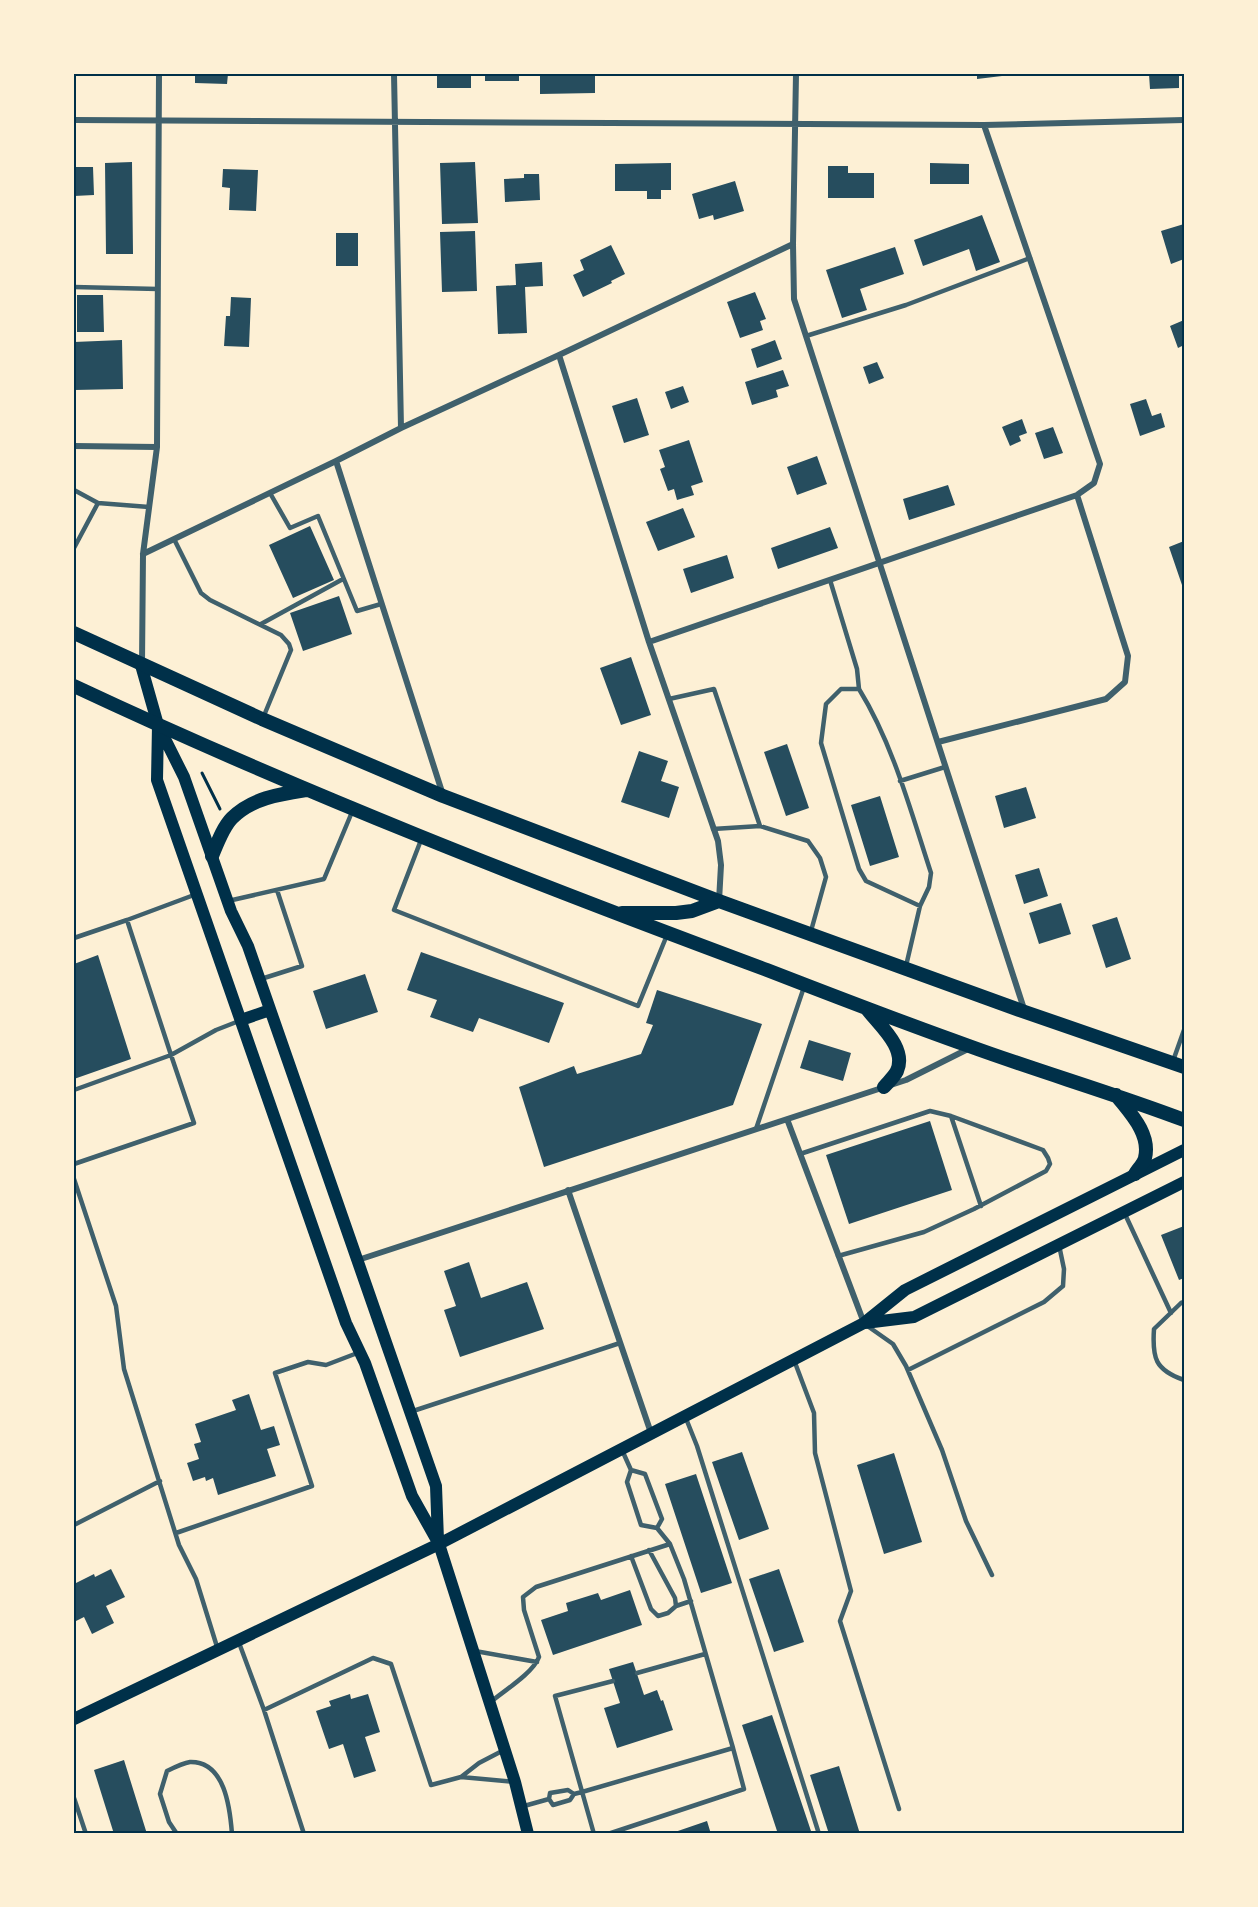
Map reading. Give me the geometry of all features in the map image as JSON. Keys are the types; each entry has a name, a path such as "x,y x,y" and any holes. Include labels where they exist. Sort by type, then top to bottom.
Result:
{"main road":[{"path":"74,633 262,719 443,796 719,901 1179,1065"},
{"path":"141,665 158,725 184,777 228,902 260,979 436,1486 439,1544"},
{"path":"74,688 308,790 667,934 971,1047 1185,1120"},
{"path":"158,725 157,780 346,1323 360,1352 412,1496 439,1544 528,1833"},
{"path":"212,856 231,819 249,806 274,794 308,790"},
{"path":"614,913 676,913 692,911 719,901"},
{"path":"866,1008 896,1046 900,1058 896,1072 884,1087"},
{"path":"241,1020 270,1010"},
{"path":"1114,1094 1138,1123 1144,1140 1145,1158 1135,1174"},
{"path":"74,1719 439,1544 864,1323 904,1290 1185,1150"},
{"path":"864,1323 914,1317 1185,1182"}],"street":[{"path":"141,665 142,554 157,447 159,74"},
{"path":"394,74 393,122 401,428"},
{"path":"796,74 793,244 795,299 1025,1012"},
{"path":"74,120 984,125 1185,120"},
{"path":"649,642 1077,495 1094,483 1100,464 984,125"},
{"path":"142,554 401,428 793,244"},
{"path":"559,355 649,642 718,841 721,865 719,901"},
{"path":"74,446 157,447"},
{"path":"336,461 443,796"},
{"path":"938,742 1106,699 1125,682 1128,656 1077,495"},
{"path":"357,1260 906,1080 971,1047"},
{"path":"787,1119 864,1323"},
{"path":"568,1190 651,1434"}],"lane":[{"path":"806,336 906,305 1030,258"},
{"path":"74,287 158,289"},
{"path":"74,490 98,502 148,507"},
{"path":"270,493 290,528 318,516 357,611 381,604"},
{"path":"74,548 98,502"},
{"path":"174,539 201,593 210,600 281,635 289,644 291,650 262,719"},
{"path":"261,624 344,579"},
{"path":"830,580 857,669 859,689 870,707 900,781 931,873 929,887 920,906 905,968"},
{"path":"669,699 714,688 760,826"},
{"path":"859,689 841,689 826,704 821,742 859,869 866,881 920,906"},
{"path":"900,781 945,767"},
{"path":"228,902 324,879 354,809"},
{"path":"713,829 760,826 808,841 820,858 826,878 810,934"},
{"path":"422,837 394,910 638,1006 667,934"},
{"path":"260,979 302,966 277,890"},
{"path":"74,938 197,894"},
{"path":"74,1164 194,1123 127,920"},
{"path":"756,1129 805,985"},
{"path":"74,1090 171,1054 216,1030 241,1020"},
{"path":"1179,1065 1185,1030"},
{"path":"800,1154 930,1111 951,1116 1042,1150 1048,1158 1050,1164 1046,1171 981,1206 924,1232 838,1256"},
{"path":"951,1116 981,1206"},
{"path":"74,1179 116,1306 124,1369 176,1533 196,1579 218,1650"},
{"path":"1124,1212 1171,1313"},
{"path":"908,1370 1044,1302 1063,1286 1064,1269 1059,1245"},
{"path":"1185,1302 1181,1303 1154,1329 1152,1351 1160,1366 1171,1375 1185,1380"},
{"path":"864,1323 893,1344 908,1370 942,1450 966,1521 992,1575"},
{"path":"410,1412 620,1343"},
{"path":"176,1533 312,1486 275,1373 308,1362 327,1365 360,1352"},
{"path":"794,1360 814,1413 815,1453 851,1591 840,1621 899,1809"},
{"path":"685,1416 697,1446 819,1833"},
{"path":"608,1833 744,1789 684,1579 670,1544 657,1528 641,1525 627,1482 631,1470 622,1449"},
{"path":"631,1470 645,1474 662,1519 657,1528"},
{"path":"74,1525 160,1481"},
{"path":"489,1703 516,1682 537,1662 539,1657 524,1604 523,1597 527,1592 536,1587 670,1544"},
{"path":"649,1550 675,1598 676,1606"},
{"path":"631,1556 651,1609 658,1616 691,1601"},
{"path":"238,1640 264,1710 304,1833"},
{"path":"472,1650 537,1662"},
{"path":"637,1673 705,1654"},
{"path":"264,1710 373,1658 391,1664 431,1785 460,1777 514,1782"},
{"path":"594,1833 555,1696 613,1681"},
{"path":"574,1794 568,1790 550,1793 549,1799 553,1805 570,1800 574,1794 733,1748"},
{"path":"460,1777 479,1763 504,1750"},
{"path":"177,1833 169,1822 160,1794 167,1771 189,1762 210,1768 223,1784 232,1833"},
{"path":"74,1798 86,1833"},
{"path":"521,1807 549,1799"}],"path":[{"path":"197,776 205,769"},
{"path":"202,773 223,816"}],"building":[{"path":"195,74 228,74 227,84 195,83"},
{"path":"437,74 471,74 471,88 437,88"},
{"path":"485,74 519,74 519,81 485,81"},
{"path":"540,74 595,74 595,93 540,94"},
{"path":"977,74 1001,74 1002,76 977,79"},
{"path":"1149,74 1179,74 1179,88 1150,89"},
{"path":"132,162 133,254 106,254 105,163"},
{"path":"475,162 478,223 442,224 440,163"},
{"path":"671,163 671,190 661,190 661,199 647,199 647,191 615,191 615,164"},
{"path":"930,163 969,164 969,184 930,184"},
{"path":"828,166 848,166 848,173 874,173 874,198 828,198"},
{"path":"74,167 93,167 94,195 74,196"},
{"path":"223,169 258,170 256,211 229,210 230,188 222,187"},
{"path":"524,174 539,174 540,200 505,202 504,179 524,178"},
{"path":"735,181 744,211 714,220 713,215 699,219 692,194"},
{"path":"982,215 1000,262 976,271 969,249 923,266 914,240"},
{"path":"1184,224 1184,259 1171,264 1161,231"},
{"path":"475,231 477,291 442,292 440,232"},
{"path":"336,233 358,233 358,266 336,266"},
{"path":"611,245 625,274 583,297 573,275 584,270 580,260"},
{"path":"895,247 904,274 860,289 867,310 842,318 826,270"},
{"path":"542,262 543,286 525,287 527,333 498,334 496,286 516,285 515,264"},
{"path":"755,292 766,319 760,321 763,330 740,338 727,302"},
{"path":"77,295 103,295 104,332 77,332"},
{"path":"231,297 251,298 249,347 224,346 226,316 230,316"},
{"path":"1184,320 1184,345 1178,348 1170,326"},
{"path":"122,340 123,389 74,390 74,342"},
{"path":"775,340 782,359 757,368 751,349"},
{"path":"877,362 884,378 869,384 863,367"},
{"path":"783,370 789,386 776,390 778,397 752,405 745,382"},
{"path":"683,386 689,402 671,409 665,392"},
{"path":"637,398 649,435 624,443 612,406"},
{"path":"1146,399 1152,416 1161,413 1165,427 1140,436 1130,404"},
{"path":"1022,419 1027,433 1019,436 1021,441 1010,446 1002,427"},
{"path":"1053,427 1063,453 1044,459 1035,433"},
{"path":"689,440 703,482 691,486 694,495 677,500 674,489 668,491 660,469 665,467 659,450"},
{"path":"817,456 827,484 797,495 787,467"},
{"path":"948,485 955,505 909,520 903,499"},
{"path":"683,508 695,537 658,551 646,522"},
{"path":"310,526 334,580 293,598 269,545"},
{"path":"830,527 838,548 778,569 771,548"},
{"path":"1184,541 1184,584 1182,585 1169,547"},
{"path":"727,555 734,578 691,593 683,569"},
{"path":"339,596 352,634 303,651 290,613"},
{"path":"631,657 651,715 621,725 600,668"},
{"path":"787,744 809,808 786,816 764,752"},
{"path":"639,751 668,761 661,781 679,787 669,818 621,802"},
{"path":"1026,787 1036,818 1004,828 995,796"},
{"path":"880,796 899,857 870,866 851,805"},
{"path":"1039,868 1048,896 1024,904 1015,875"},
{"path":"1061,903 1071,934 1039,944 1029,913"},
{"path":"1117,917 1131,959 1106,968 1092,925"},
{"path":"421,952 564,1003 549,1043 479,1018 473,1032 430,1017 437,1000 407,990"},
{"path":"98,955 131,1059 74,1079 74,964"},
{"path":"365,974 378,1012 326,1029 313,991"},
{"path":"657,990 762,1024 733,1105 544,1167 519,1087 574,1066 577,1074 641,1054 653,1025 646,1023"},
{"path":"809,1040 851,1053 843,1081 800,1068"},
{"path":"930,1121 952,1190 849,1224 826,1155"},
{"path":"1184,1226 1184,1278 1179,1280 1161,1235"},
{"path":"469,1262 481,1298 527,1282 544,1329 460,1357 444,1310 456,1306 444,1271"},
{"path":"249,1394 261,1430 274,1426 280,1445 267,1449 276,1476 218,1495 213,1478 206,1481 205,1477 193,1481 187,1463 199,1459 194,1444 201,1442 195,1424 236,1410 232,1400"},
{"path":"742,1452 769,1529 739,1540 712,1462"},
{"path":"894,1453 922,1542 884,1554 857,1465"},
{"path":"696,1474 732,1583 701,1593 665,1484"},
{"path":"111,1569 125,1597 106,1606 114,1623 92,1634 84,1617 74,1622 74,1584"},
{"path":"779,1569 804,1642 774,1652 749,1579"},
{"path":"630,1590 642,1625 553,1655 541,1620 568,1611 566,1603 598,1593 601,1600"},
{"path":"633,1662 644,1695 657,1690 661,1701 663,1700 673,1730 617,1748 604,1708 620,1703 609,1669"},
{"path":"350,1694 351,1699 368,1694 380,1732 365,1737 376,1771 354,1778 343,1744 329,1749 316,1711 331,1706 329,1701"},
{"path":"772,1715 812,1834 778,1834 742,1725"},
{"path":"124,1760 147,1834 114,1834 94,1770"},
{"path":"839,1766 860,1834 829,1834 810,1775"},
{"path":"707,1821 711,1834 672,1834 672,1833"}]}
